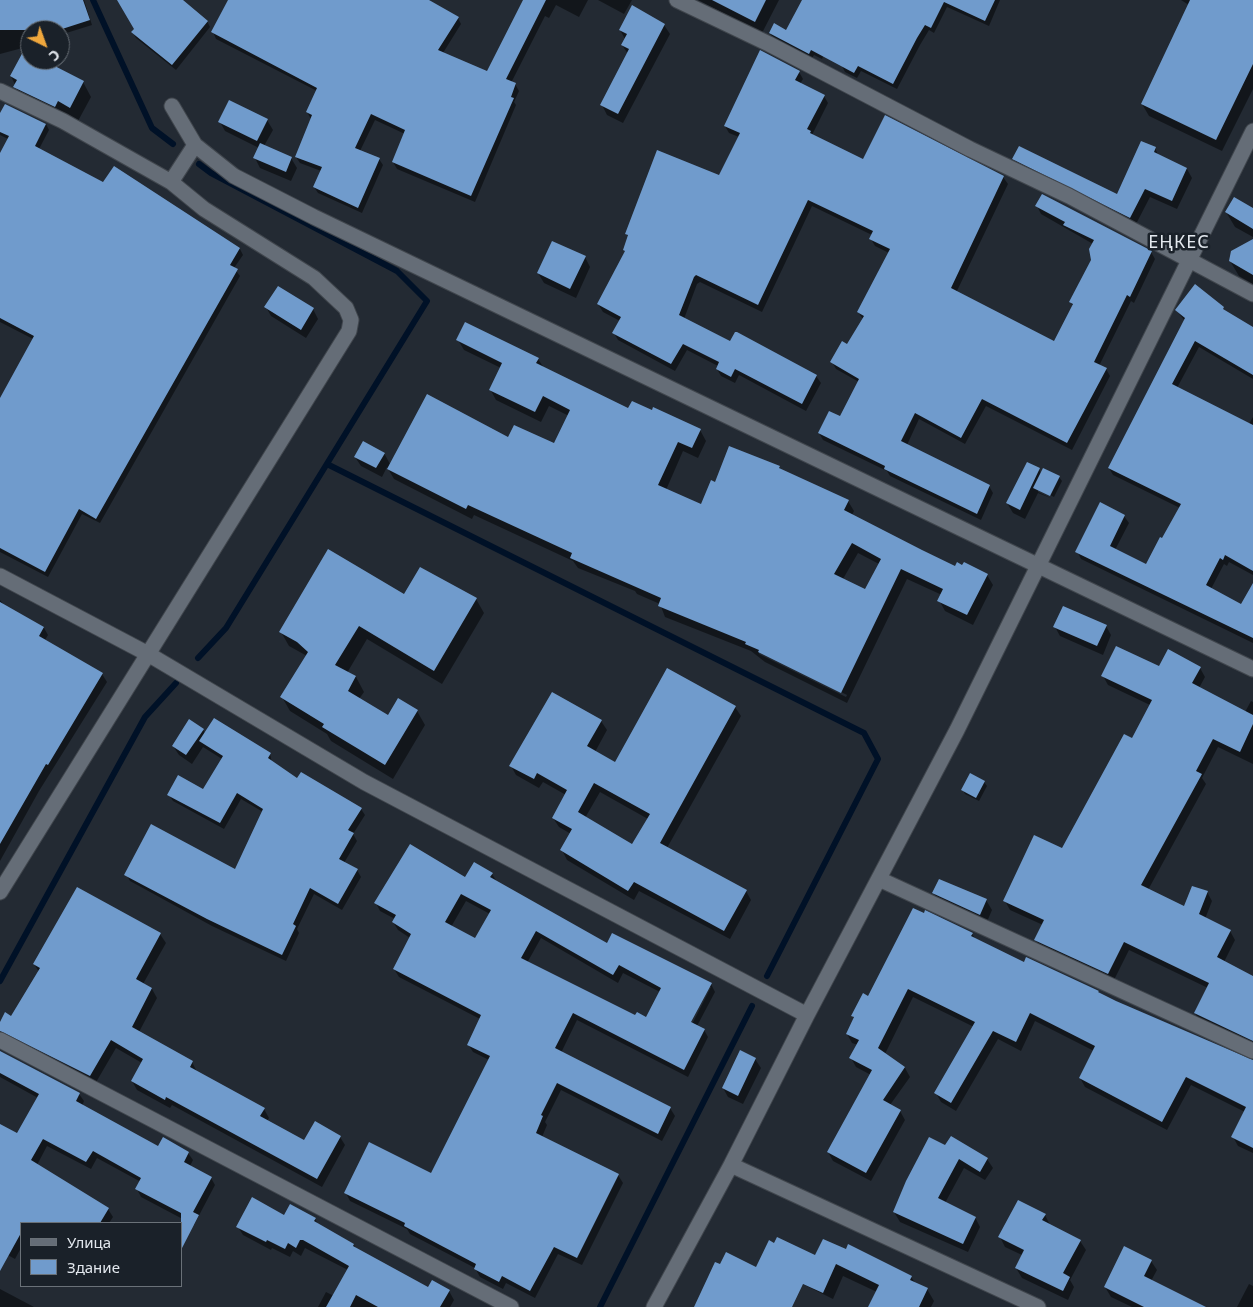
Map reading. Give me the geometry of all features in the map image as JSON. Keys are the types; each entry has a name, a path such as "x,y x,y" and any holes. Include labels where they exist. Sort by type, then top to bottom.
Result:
{"street":[{"path":"677,0 769,44 970,149 1069,196 1253,294"},
{"path":"0,91 63,121 171,182 204,210 314,278 346,308 351,320 349,331 0,892"},
{"path":"172,106 195,145 234,176 314,217 1253,669"},
{"path":"654,1307 731,1165 807,1014 1040,566 1253,131"},
{"path":"171,182 195,145"},
{"path":"0,576 148,654 364,782 807,1014"},
{"path":"879,878 1253,1051"},
{"path":"0,1040 510,1307"},
{"path":"731,1165 1038,1307"}],"building":[{"path":"0,0 83,0 90,20 70,26 70,20 20,20 20,30 0,30"},
{"path":"117,0 183,0 208,21 172,65 131,32 134,29"},
{"path":"228,0 429,0 459,17 438,50 487,71 523,0 546,0 506,79 516,83 511,97 514,98 471,196 392,162 405,130 371,114 355,148 380,158 358,208 313,187 322,167 295,157 312,115 306,112 317,88 211,32"},
{"path":"712,0 766,0 755,22"},
{"path":"802,0 995,0 985,21 944,2 931,28 925,25 893,84 858,66 854,73 811,50 809,54 769,33 774,23 786,30"},
{"path":"1190,0 1253,0 1253,64 1216,140 1141,104"},
{"path":"632,5 665,24 618,114 600,105 629,49 621,45 627,34 619,30"},
{"path":"760,50 800,71 795,80 825,95 807,129 811,131 810,133 863,159 885,115 1004,176 951,288 1054,341 1073,304 1069,302 1091,260 1089,249 1094,240 1063,225 1065,222 1035,206 1042,194 1152,251 1130,297 1127,295 1094,362 1107,368 1067,443 982,399 961,438 915,413 901,441 990,485 977,514 884,469 885,466 818,433 829,411 840,416 859,379 830,362 842,341 847,344 864,316 857,312 890,249 869,239 873,231 808,200 758,305 696,275 694,277 679,315 730,341 735,332 737,332 817,375 802,404 735,369 731,377 716,369 719,362 683,344 671,364 612,333 621,317 597,304 625,251 623,250 628,235 625,234 657,150 719,175 740,133 724,126"},
{"path":"20,57 20,70 63,70 84,81 70,108 58,101 55,107 13,87 17,80 10,76"},
{"path":"229,100 268,119 257,141 218,122"},
{"path":"5,104 46,124 35,146 103,182 114,166 240,248 230,265 238,269 96,519 79,509 45,572 0,548 0,398 34,336 0,318 0,153 9,136 0,132 0,113"},
{"path":"1141,141 1156,147 1154,152 1187,168 1172,201 1145,189 1130,218 1012,159 1019,146 1117,194"},
{"path":"260,143 292,157 286,172 253,158"},
{"path":"1234,197 1253,208 1253,229 1225,212"},
{"path":"1253,239 1253,275 1229,261 1231,251"},
{"path":"552,241 586,256 570,289 537,273"},
{"path":"1195,284 1224,307 1223,309 1253,327 1253,375 1195,341 1172,384 1253,425 1253,571 1225,555 1223,560 1220,558 1206,585 1241,604 1253,583 1253,638 1075,552 1100,502 1125,515 1110,546 1146,564 1160,537 1162,538 1181,504 1108,468 1185,318 1175,310"},
{"path":"278,286 314,308 301,330 264,307"},
{"path":"465,322 539,358 536,363 628,408 632,401 652,410 653,407 701,429 692,448 678,442 658,485 701,504 711,480 715,482 729,446 780,466 779,468 849,500 844,510 922,550 955,566 957,562 962,565 964,562 988,574 967,615 937,601 943,589 901,569 841,693 758,652 759,650 745,644 746,642 658,606 661,598 570,558 572,553 468,505 466,509 387,469 427,394 508,437 514,425 554,443 570,410 543,396 535,412 489,390 502,363 456,340","holes":["852,543 881,559 865,589 834,574"]},
{"path":"363,441 385,453 376,468 354,457"},
{"path":"1027,462 1040,468 1020,510 1006,503"},
{"path":"1043,468 1060,476 1050,496 1033,488"},
{"path":"328,549 404,594 420,567 477,598 434,671 359,626 335,665 356,676 348,691 388,715 398,698 418,710 385,765 322,727 324,724 280,697 308,652 297,642 279,632"},
{"path":"0,602 44,627 39,636 103,673 48,765 46,764 0,844"},
{"path":"1063,606 1107,625 1097,646 1053,627"},
{"path":"1116,646 1159,666 1168,649 1201,667 1192,683 1253,715 1253,724 1240,752 1213,739 1196,771 1202,774 1141,885 1184,906 1192,886 1208,891 1199,914 1231,930 1217,957 1253,976 1253,1041 1194,1013 1209,983 1124,942 1108,974 1034,940 1044,920 1003,901 1034,835 1062,848 1124,734 1132,738 1152,700 1101,676"},
{"path":"667,668 736,706 660,843 747,890 724,931 634,882 628,891 560,850 572,829 552,818 567,790 537,773 534,779 509,766 552,692 602,720 587,746 615,762","holes":["594,783 650,814 632,844 578,812"]},
{"path":"214,718 271,753 268,758 297,778 301,772 362,808 348,830 354,833 339,859 358,869 338,904 310,888 293,924 296,926 282,955 207,919 124,875 151,824 235,869 263,809 237,793 220,823 167,795 178,775 203,789 223,756 199,741"},
{"path":"189,719 204,729 186,755 172,746"},
{"path":"970,773 985,781 976,798 961,790"},
{"path":"410,844 465,877 474,862 493,873 490,877 607,943 612,933 712,983 691,1022 705,1029 684,1070 573,1013 555,1048 671,1107 658,1134 557,1083 541,1115 543,1116 536,1133 619,1174 577,1258 554,1247 530,1291 502,1276 499,1282 474,1269 476,1264 404,1226 405,1223 344,1193 369,1142 431,1173 490,1056 467,1045 481,1015 393,969 411,934 392,922 396,915 374,903","holes":["461,894 491,910 475,938 445,922","536,931 613,975 619,965 661,988 646,1017 637,1012 635,1015 521,958"]},
{"path":"939,879 987,899 980,915 932,893"},
{"path":"77,887 161,933 136,979 152,988 132,1027 193,1061 190,1067 265,1108 260,1116 304,1140 315,1121 341,1136 317,1179 166,1097 165,1100 131,1081 143,1059 111,1040 90,1076 0,1031 0,1022 5,1012 11,1016 40,968 33,964"},
{"path":"913,908 924,913 925,910 973,933 971,936 1024,962 1026,957 1099,991 1116,1001 1253,1060 1253,1148 1231,1137 1246,1107 1186,1077 1162,1122 1079,1078 1095,1046 1030,1013 1016,1042 993,1031 951,1103 934,1093 975,1022 908,989 878,1048 905,1067 883,1100 901,1110 866,1173 827,1152 872,1070 849,1058 859,1040 846,1034 854,1017 851,1016 863,993 868,996"},
{"path":"740,1050 756,1058 738,1096 722,1088"},
{"path":"0,1051 80,1093 76,1101 158,1146 163,1137 189,1152 184,1162 212,1177 193,1212 199,1215 182,1248 181,1213 135,1189 141,1178 93,1151 86,1162 43,1139 31,1160 109,1208 101,1222 20,1222 20,1235 0,1271 0,1124 17,1133 39,1094 0,1073"},
{"path":"951,1136 988,1158 980,1172 959,1159 938,1198 976,1217 963,1244 893,1212 906,1181 929,1137 945,1145"},
{"path":"252,1197 284,1215 290,1204 316,1218 314,1221 354,1244 353,1246 428,1287 432,1280 450,1290 440,1307 378,1307 356,1295 350,1307 326,1307 349,1266 303,1240 300,1240 296,1248 288,1243 285,1249 236,1227"},
{"path":"1018,1200 1046,1214 1042,1220 1081,1240 1063,1273 1070,1277 1063,1291 1015,1268 1024,1250 998,1237"},
{"path":"777,1237 815,1255 823,1239 846,1249 848,1244 912,1276 910,1280 928,1288 919,1307 868,1307 879,1285 836,1264 823,1293 803,1284 792,1307 694,1307 715,1262 720,1264 726,1252 756,1267 769,1240 774,1243"},
{"path":"1124,1246 1152,1260 1144,1276 1206,1307 1144,1307 1104,1287"}],"waterway":[{"path":"93,0 152,128 173,144"},
{"path":"198,658 226,628 427,301 397,271 211,173 199,164"},
{"path":"327,464 864,733 878,759 767,976"},
{"path":"0,981 145,717 176,683"},
{"path":"600,1307 752,1006"}],"district":[{"name":"ЕҢКЕС","path":"1179,243"}]}
